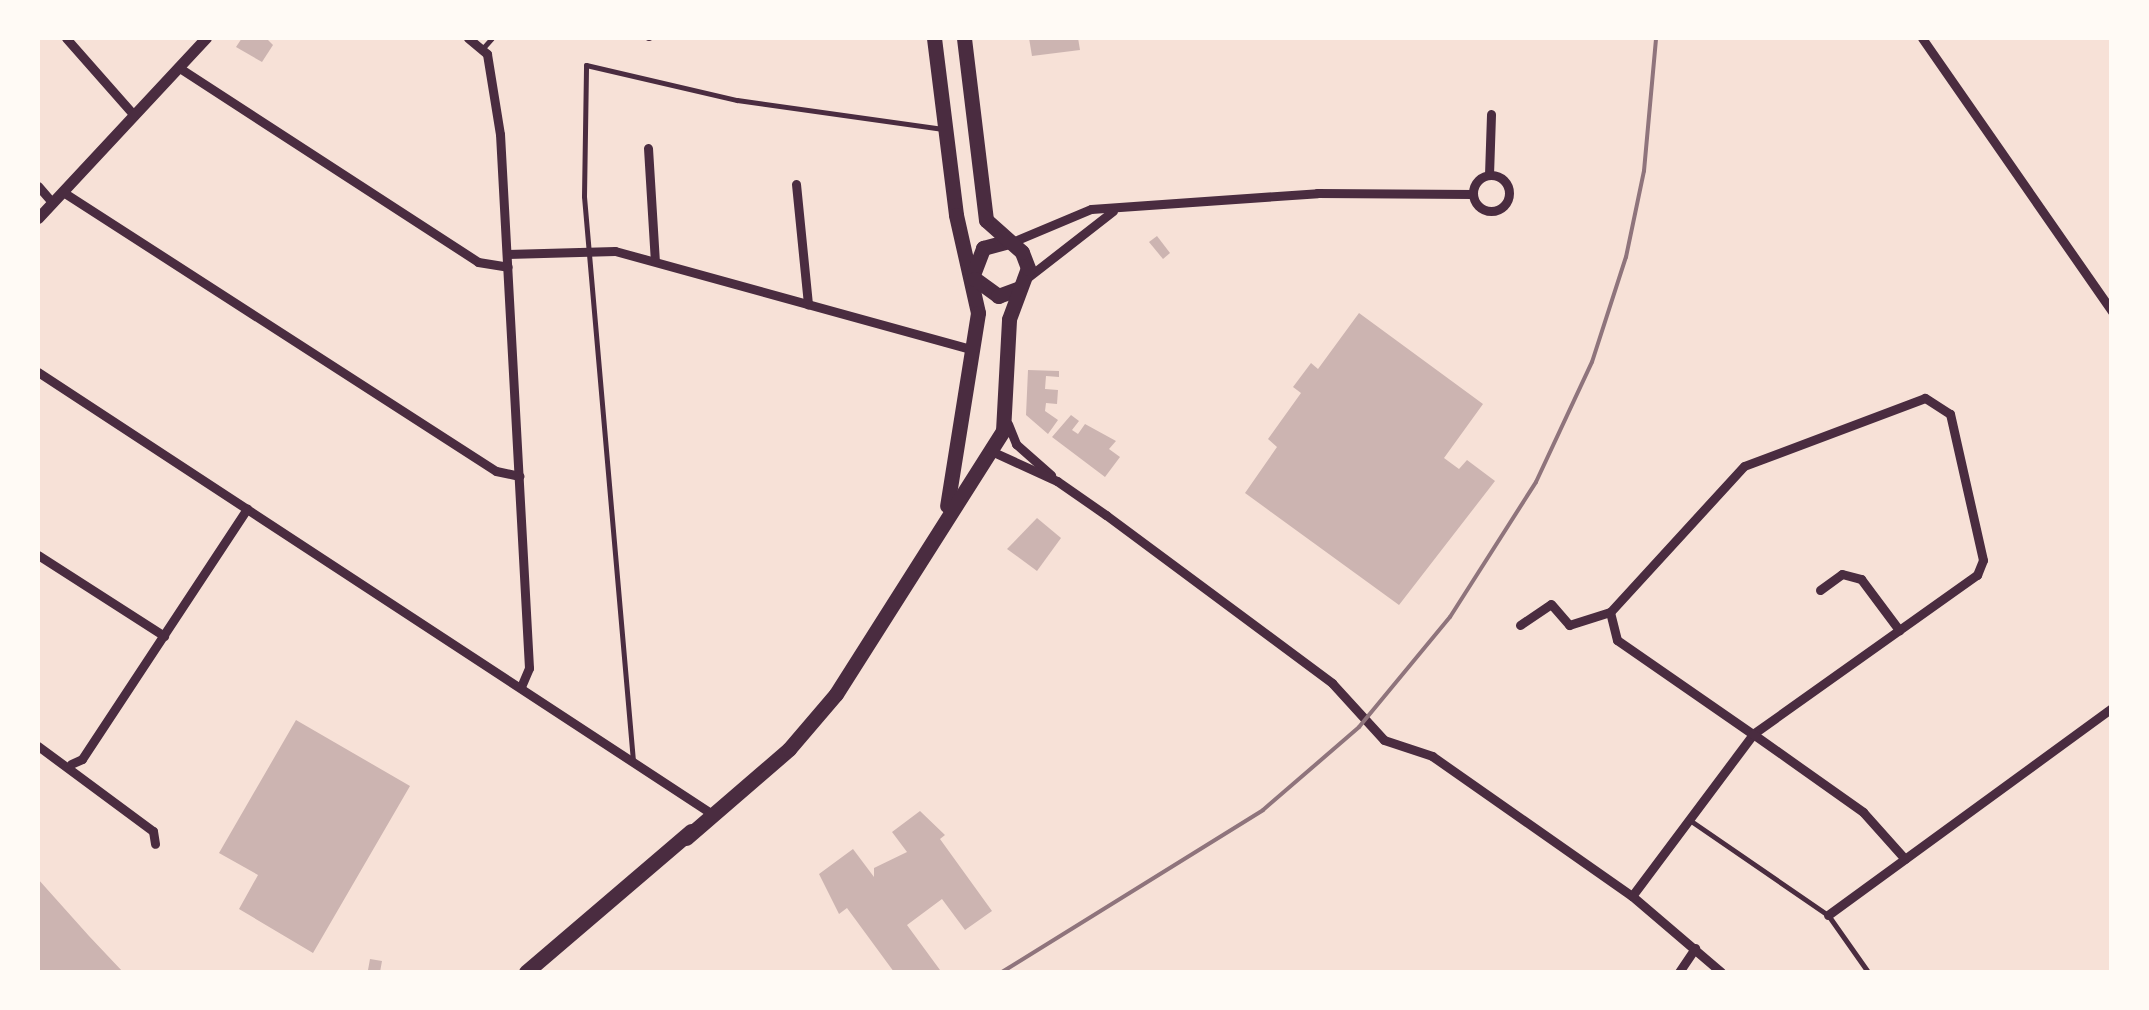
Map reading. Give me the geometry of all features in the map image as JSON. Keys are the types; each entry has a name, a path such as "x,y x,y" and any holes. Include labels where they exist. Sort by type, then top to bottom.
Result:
{"highway":[{"path":"934,38 959,234 974,276 998,296 1023,283"},
{"path":"526,971 789,749 836,694 893,612 946,511 1007,416 1007,334 1023,283 1025,257 984,213 964,38"},
{"path":"946,511 974,350 974,276 983,248 1008,243"},
{"path":"962,431 967,445 988,451"},
{"path":"686,838 710,812 733,797"}],"street":[{"path":"66,38 134,115"},
{"path":"38,218 206,38"},
{"path":"468,38 483,48 500,134 529,668 521,687"},
{"path":"1922,38 2112,311"},
{"path":"178,67 478,262 508,266"},
{"path":"1473,194 1489,175 1491,114"},
{"path":"648,148 656,261"},
{"path":"1008,243 1070,212 1287,195 1473,194 1488,211 1506,203 1505,182 1489,175"},
{"path":"796,184 808,304"},
{"path":"38,186 52,202"},
{"path":"63,192 496,471 519,476"},
{"path":"1023,283 1066,242 1115,210"},
{"path":"507,254 590,250 656,261 974,350"},
{"path":"38,372 710,812"},
{"path":"1520,625 1551,604 1569,624 1610,612 1744,466 1925,398 1950,414 1984,560 1976,575 1753,734 1632,896"},
{"path":"1007,416 1012,438 1057,481 1332,682 1384,740 1432,756 1632,896 1721,972"},
{"path":"988,451 1057,481"},
{"path":"71,764 82,759 247,508"},
{"path":"38,555 164,636"},
{"path":"1820,590 1842,574 1861,579 1899,630"},
{"path":"1610,612 1617,640 1864,812 1905,859"},
{"path":"1828,915 2112,708"},
{"path":"38,746 71,764 153,830 155,844"},
{"path":"1679,972 1696,948"}],"lane":[{"path":"483,48 492,38"},
{"path":"633,761 590,250 586,65 736,100 946,129"},
{"path":"1688,819 1828,915 1868,972"}],"building":[{"path":"242,38 266,38 273,45 262,62 236,47"},
{"path":"1029,38 1078,38 1080,50 1032,56"},
{"path":"1157,236 1170,253 1163,259 1149,242"},
{"path":"1359,313 1483,404 1444,458 1459,469 1467,460 1495,481 1399,605 1245,493 1277,447 1268,439 1301,393 1293,387 1311,363 1318,369"},
{"path":"1028,370 1059,371 1059,377 1046,376 1045,389 1058,390 1057,404 1046,403 1045,411 1058,420 1048,434 1026,415"},
{"path":"1071,415 1079,421 1072,430 1078,434 1085,424 1116,441 1109,449 1120,457 1105,477 1052,437"},
{"path":"1037,518 1061,538 1037,571 1007,549"},
{"path":"296,720 410,786 313,953 239,909 258,875 219,853"},
{"path":"920,811 945,835 940,839 992,911 965,930 942,899 907,925 940,970 894,972 847,908 839,914 819,874 853,849 874,877 874,868 907,852 892,832"},
{"path":"38,879 89,936 123,972 38,972"},
{"path":"370,959 382,961 380,972 356,972 368,970"}],"railway":[{"path":"1002,972 1263,810 1359,727 1450,617 1536,482 1592,362 1626,257 1644,171 1656,38"}]}
